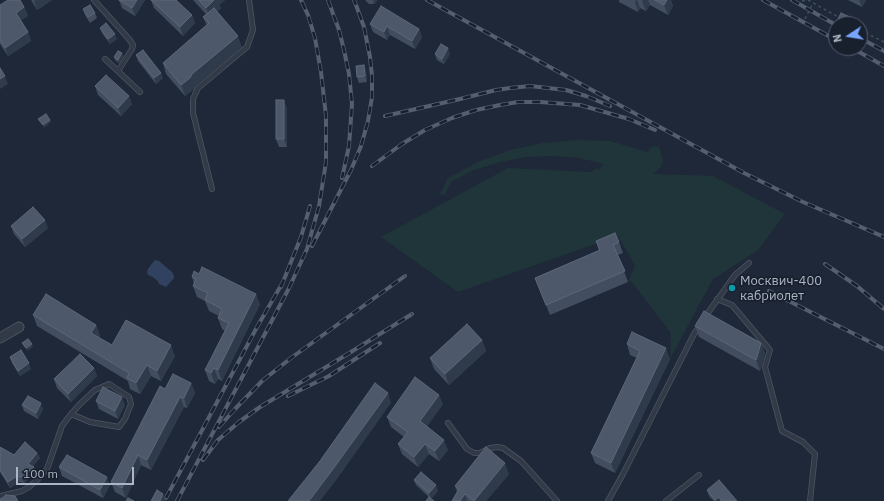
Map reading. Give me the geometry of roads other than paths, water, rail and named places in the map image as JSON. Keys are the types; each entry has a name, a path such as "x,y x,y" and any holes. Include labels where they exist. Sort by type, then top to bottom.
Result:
{"street":[{"path":"0,338 19,327"}],"lane":[{"path":"94,0 130,39 133,45 118,71"},
{"path":"212,189 193,113 193,99 198,88 247,46 253,30 249,0"},
{"path":"105,59 140,92"},
{"path":"608,501 694,334 735,275 749,262"},
{"path":"717,299 732,305 770,350 765,368 782,431 803,442 815,454 810,501"},
{"path":"0,496 29,487 47,469 62,426 71,414 81,403 95,390 109,384 129,397 130,404 126,419 119,427 90,422 71,414"},
{"path":"448,423 468,449 474,453 480,453 490,448 504,448 521,461 557,501"},
{"path":"666,501 699,475"}],"water":[{"path":"156,260 172,272 174,276 166,287 159,284 158,281 148,275 148,269"}],"railway":[{"path":"177,501 289,288 307,249 319,206 326,162 326,116 315,38 308,15 301,0"},
{"path":"328,0 339,30 344,50 349,74 352,104 349,146 342,178"},
{"path":"312,246 351,170 361,146 368,121 372,97 370,57 364,27 354,0"},
{"path":"427,0 744,173 803,202 884,237"},
{"path":"763,0 828,36"},
{"path":"792,0 828,20"},
{"path":"868,42 884,51"},
{"path":"866,56 884,66"},
{"path":"385,116 496,90 530,86 566,90 610,106"},
{"path":"372,166 402,144 425,130 452,118 476,110 518,102 580,105 629,119 655,130"},
{"path":"281,287 301,237 310,206"},
{"path":"825,264 857,286 884,309"},
{"path":"219,427 262,381 291,358 405,276"},
{"path":"166,498 257,327 283,282"},
{"path":"769,291 884,349"},
{"path":"203,460 218,440 260,407 412,314"},
{"path":"288,396 329,376 380,343"}],"place":[{"name":"Москвич-400 кабриолет","path":"732,288"}]}
